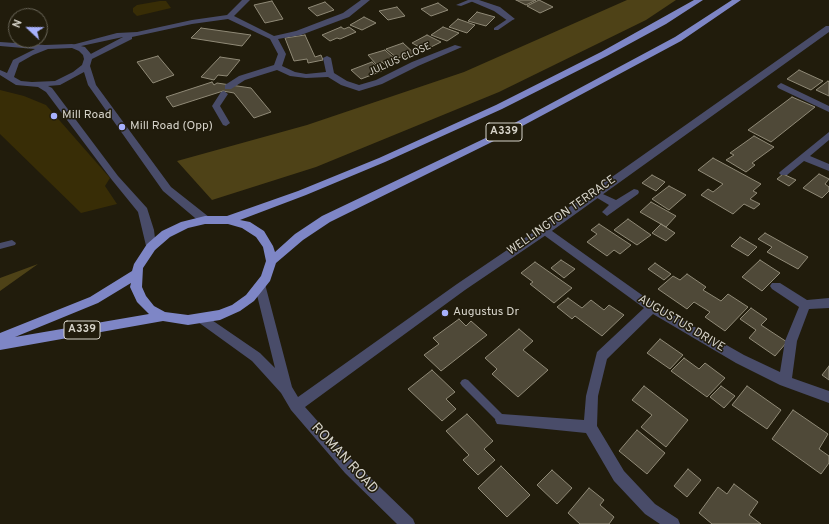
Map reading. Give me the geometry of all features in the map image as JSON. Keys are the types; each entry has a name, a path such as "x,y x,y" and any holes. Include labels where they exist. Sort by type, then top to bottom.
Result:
{"highway":[{"name":"A339","path":"228,220 295,196 374,163 499,107 604,54 663,22 699,0"},
{"name":"A339","path":"271,261 299,237 326,220 518,125 678,39 737,0"},
{"path":"205,220 228,220 246,225 260,234 268,246 271,261 266,278 261,287 250,298 236,308 220,315 202,319 175,319 163,316 150,309 141,299 136,287 136,274 141,260 151,247 166,234 185,225 205,220"},
{"name":"A339","path":"0,338 94,300 136,274"},
{"name":"A339","path":"0,345 163,316"}],"street":[{"path":"229,17 246,0"},
{"path":"473,0 497,9 511,19"},
{"path":"272,38 298,33 346,15 366,1"},
{"path":"48,48 72,46 117,35 137,34 192,22 229,17 272,38 282,54 278,67"},
{"name":"WELLINGTON TERRACE","path":"296,406 461,287 545,230 594,193 829,28"},
{"path":"41,86 69,78 87,62 137,34"},
{"path":"72,46 82,49 87,54 87,62 92,85 168,189 173,195 205,220"},
{"name":"JULIUS CLOSE","path":"330,74 344,83 359,88 379,82 415,64 458,47"},
{"path":"10,76 16,62 30,53 46,48"},
{"path":"226,123 216,106 226,91 242,78 278,67 293,74 306,76 330,74 327,58"},
{"path":"0,72 10,76 20,83 41,86 49,90 115,178 143,212 149,230 151,247"},
{"path":"781,86 829,109"},
{"path":"784,173 829,135"},
{"path":"803,157 829,168"},
{"path":"606,212 634,192"},
{"path":"594,193 616,206"},
{"name":"AUGUSTUS DRIVE","path":"545,230 652,308 740,359 785,381 829,397"},
{"path":"776,286 805,305 829,303"},
{"name":"ROMAN ROAD","path":"261,287 286,389"},
{"path":"785,381 791,341 805,305"},
{"path":"652,308 601,356 592,396 590,427 619,476 650,509 673,524"},
{"name":"ROMAN ROAD","path":"202,319 256,357 286,389 296,406 350,468 408,524"},
{"path":"502,420 590,427"}],"lane":[{"path":"459,5 473,0"},
{"path":"496,29 511,19"},
{"path":"0,246 12,243"},
{"path":"465,383 502,420"}],"shaded area":[{"path":"627,0 676,0 646,20 499,92 316,167 212,200 177,161 307,125 464,72"},
{"path":"166,1 171,8 137,16 133,12 133,8 137,5"},
{"path":"0,90 24,96 46,105 110,178 105,186 117,204 81,213 0,134"},
{"path":"38,264 0,291 0,278"}],"building":[{"path":"516,0 536,0 526,5"},
{"path":"539,0 553,7 540,13 527,6"},
{"path":"272,1 283,19 265,23 254,5"},
{"path":"325,2 334,10 317,16 308,8"},
{"path":"438,3 448,10 431,16 421,9"},
{"path":"397,7 405,16 388,20 379,11"},
{"path":"477,12 495,17 486,26 468,21"},
{"path":"364,17 376,23 362,30 350,25"},
{"path":"458,19 475,25 467,33 449,27"},
{"path":"341,27 344,29 349,27 356,32 340,39 337,38 330,41 322,35"},
{"path":"443,27 459,33 447,41 431,35"},
{"path":"201,28 251,35 242,46 191,38"},
{"path":"305,35 315,57 321,55 323,60 308,63 307,59 294,61 285,38"},
{"path":"427,35 441,42 425,50 412,43"},
{"path":"403,43 416,55 408,58 405,56 397,58 386,49"},
{"path":"385,50 396,60 394,61 395,62 386,66 382,62 376,64 368,55"},
{"path":"158,56 174,75 153,83 137,62"},
{"path":"220,57 240,60 227,76 218,75 214,80 201,77"},
{"path":"372,62 382,71 361,79 351,70"},
{"path":"799,70 823,81 811,90 787,79"},
{"path":"828,81 829,82 829,96 816,90"},
{"path":"212,82 214,85 217,83 251,88 271,112 254,118 234,93 223,91 173,107 166,97"},
{"path":"792,97 815,107 771,142 748,130"},
{"path":"754,136 774,147 752,163 755,165 746,172 726,160 734,155 730,153"},
{"path":"713,158 761,184 753,191 757,193 750,199 760,204 754,209 744,204 733,214 701,195 708,189 713,192 723,184 698,170"},
{"path":"783,174 796,180 789,186 777,179"},
{"path":"819,174 829,179 825,184 829,187 829,191 822,198 803,188"},
{"path":"652,175 665,182 656,191 642,183"},
{"path":"669,186 686,195 669,210 652,199"},
{"path":"651,202 676,216 666,227 640,212"},
{"path":"628,219 651,235 637,245 614,230"},
{"path":"599,224 631,245 620,254 614,250 607,256 587,242 597,234 591,230"},
{"path":"661,224 675,233 666,241 652,233"},
{"path":"765,233 808,257 798,269 767,252 772,247 758,239"},
{"path":"740,237 757,247 748,256 731,246"},
{"path":"561,260 575,269 564,278 551,268"},
{"path":"760,260 780,273 762,291 742,277"},
{"path":"535,262 572,288 554,303 530,284 533,282 521,273"},
{"path":"655,263 671,274 664,280 648,269"},
{"path":"687,274 706,287 703,290 721,301 728,294 748,307 725,331 705,317 710,312 694,302 687,309 658,289 673,276 680,280"},
{"path":"568,298 582,308 591,300 604,310 609,305 624,315 602,336 575,316 572,319 557,307"},
{"path":"751,308 767,319 761,325 787,342 775,356 749,338 756,330 740,319"},
{"path":"459,319 466,326 471,321 487,335 441,371 424,355 439,344 433,338"},
{"path":"519,329 533,341 523,350 548,370 518,397 492,374 497,369 485,358"},
{"path":"660,339 683,355 670,369 647,353"},
{"path":"684,358 699,369 705,363 725,378 707,397 671,371"},
{"path":"829,366 829,380 822,375"},
{"path":"432,370 455,392 446,399 456,409 442,421 408,389"},
{"path":"644,386 688,420 666,447 641,427 652,415 632,400"},
{"path":"721,386 735,396 724,408 710,397"},
{"path":"747,386 781,410 767,429 732,405"},
{"path":"793,410 828,434 819,449 829,456 829,463 821,474 772,439"},
{"path":"467,414 493,441 484,449 495,460 478,475 463,460 469,455 446,431"},
{"path":"637,430 665,453 647,474 619,451"},
{"path":"501,466 530,495 507,517 478,488"},
{"path":"688,469 701,480 687,497 674,486"},
{"path":"552,470 572,488 557,504 537,485"},
{"path":"734,484 758,502 749,515 761,524 712,524 699,513 718,487 727,494"},
{"path":"589,488 604,500 600,505 614,517 609,524 580,524 568,513"}],"place":[{"name":"Mill Road","path":"54,116"},
{"name":"Mill Road (Opp)","path":"122,127"},
{"name":"Augustus Dr","path":"445,313"}]}
